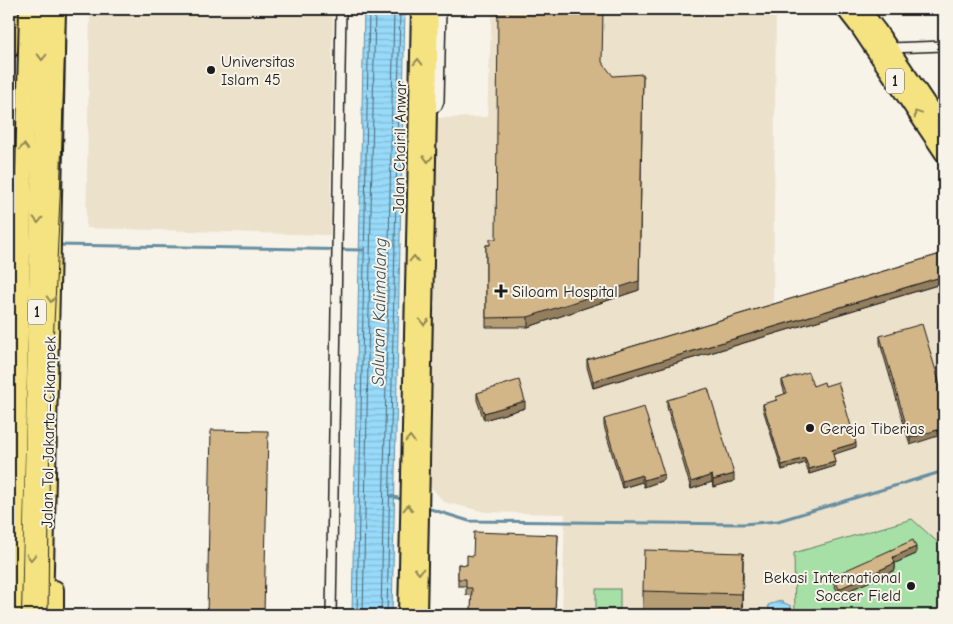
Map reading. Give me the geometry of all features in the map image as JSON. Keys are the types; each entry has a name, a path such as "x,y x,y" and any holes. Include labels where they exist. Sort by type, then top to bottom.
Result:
{"highway":[{"path":"9,50 10,9"},
{"name":"1","path":"13,615 28,9"},
{"name":"1","path":"30,615 43,9"},
{"name":"Jalan Tol Jakarta–Cikampek","path":"44,615 57,9"},
{"name":"1","path":"845,9 944,154"},
{"name":"1","path":"861,9 944,130"},
{"path":"47,488 54,520 55,615"}],"main road":[{"name":"Jalan Chairil Anwar","path":"419,9 423,111"},
{"name":"Jalan Chairil Anwar","path":"406,615 414,528 423,111 431,9"},
{"name":"Jalan Chairil Anwar","path":"414,528 419,615"}],"street":[{"path":"331,615 341,9"},
{"path":"423,111 437,106 439,101 441,9"},
{"path":"889,48 944,46"}],"shaded area":[{"name":"Universitas Islam 45","path":"90,9 333,9 330,235 86,228"},
{"path":"492,9 776,9 773,306 944,255 944,615 562,615 565,514 486,512 444,502 429,485 435,118 487,117"}],"green space":[{"path":"912,519 944,548 944,615 795,615 794,553"},
{"path":"596,589 620,589 620,609 596,609"}],"water":[{"name":"Saluran Kalimalang","path":"364,9 405,9 392,615 352,615"},
{"path":"780,601 791,606 791,615 770,615 768,605"}],"building":[{"path":"498,9 603,9 602,62 613,76 643,74 639,281 528,317 486,318 486,245 490,245 490,239 496,239"},
{"path":"944,253 944,276 593,381 587,360"},
{"path":"922,324 944,398 944,428 910,438 880,336"},
{"name":"Gereja Tiberias","path":"808,372 813,386 824,382 825,386 838,382 856,443 832,450 835,462 809,469 805,458 782,465 763,404 777,400 776,397 787,393 782,380"},
{"path":"519,380 525,401 484,413 477,393"},
{"path":"708,388 734,474 713,480 712,475 691,482 667,400"},
{"path":"644,407 664,474 644,480 642,475 622,481 604,419"},
{"path":"211,430 268,431 264,615 207,615"},
{"path":"474,532 558,535 555,613 471,610 472,588 466,588 466,579 458,579 458,564 467,565 467,555 473,556"},
{"path":"913,540 916,547 893,557 895,563 839,589 833,576"},
{"path":"644,550 743,553 742,594 643,591"},
{"path":"563,614 615,615 563,615"}],"waterway":[{"path":"9,245 18,245"},
{"name":"Saluran Kalimalang","path":"57,245 363,250"},
{"path":"424,507 469,521 743,524 778,521 944,471"},
{"path":"391,496 404,500"}],"tram line":[{"path":"48,615 50,407 60,199 66,9"}],"place":[{"name":"Universitas Islam 45","path":"211,70"},
{"name":"Siloam Hospital","path":"501,291"},
{"name":"Gereja Tiberias","path":"810,428"},
{"name":"Bekasi International Soccer Field","path":"911,586"}]}
